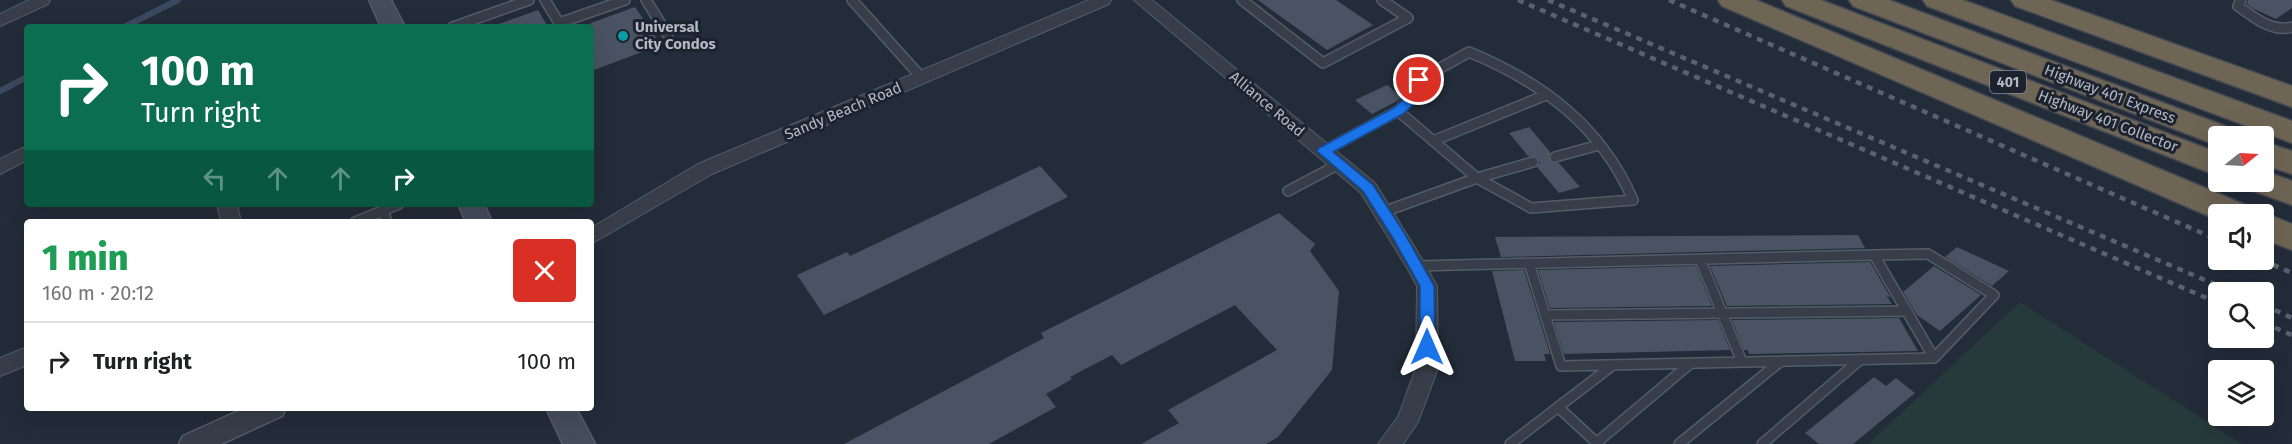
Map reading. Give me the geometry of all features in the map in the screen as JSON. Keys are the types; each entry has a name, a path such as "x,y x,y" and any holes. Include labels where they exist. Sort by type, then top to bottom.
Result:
{"highway":[{"path":"1732,0 2212,204"},
{"name":"Highway 401 Collector","path":"1796,0 2208,161"},
{"name":"Highway 401 Express","path":"1863,0 2208,131"},
{"name":"Highway 401 Express","path":"1937,0 2292,132"},
{"path":"2025,0 2292,97"},
{"path":"2274,157 2292,163"},
{"path":"2274,186 2292,193"},
{"path":"2274,230 2292,238"}],"main road":[{"path":"380,0 392,24"},
{"path":"562,411 579,444"}],"street":[{"path":"0,21 42,0"},
{"name":"Sandy Beach Road","path":"594,235 705,169 1103,0"},
{"name":"Alliance Road","path":"1142,0 1368,188 1416,266 1427,286 1427,368 1407,422 1389,444"},
{"path":"0,167 24,154"},
{"path":"0,367 24,357"},
{"path":"193,444 265,411"}],"lane":[{"path":"461,24 529,0"},
{"path":"545,0 559,23 625,0"},
{"path":"646,0 669,35"},
{"path":"852,0 922,78"},
{"path":"1242,0 1323,63 1408,18 1382,0"},
{"path":"2241,0 2238,6 2254,17 2280,30 2292,27"},
{"path":"1324,151 1398,111 1412,98 1419,80 1469,52 1499,63 1574,114 1618,167 1633,200 1531,208 1477,178 1398,111"},
{"path":"1433,141 1546,95"},
{"path":"1554,158 1599,145"},
{"path":"1383,212 1477,178 1533,162"},
{"path":"1288,191 1339,164"},
{"path":"363,219 392,207"},
{"path":"383,211 386,219"},
{"path":"1416,266 1529,263 1928,254 1994,295 1934,358 1561,366 1529,263"},
{"path":"1875,255 1934,358"},
{"path":"1700,259 1742,362"},
{"path":"1545,315 1907,311"},
{"path":"1762,444 1860,359"},
{"path":"1679,444 1781,361"},
{"path":"1558,407 1597,444 1690,363"},
{"path":"1510,444 1613,365"}],"shaded area":[{"path":"2020,302 2208,422 2208,426 2214,426 2242,444 1868,444"}],"building":[{"path":"1258,0 1336,0 1373,25 1327,50"},
{"path":"2248,0 2292,0 2292,8 2276,19 2252,8 2247,4"},
{"name":"Universal City Condos","path":"635,7 661,45 594,70 594,24 591,23"},
{"path":"538,10 546,24 499,24"},
{"path":"1387,85 1403,98 1372,114 1355,100"},
{"path":"1529,127 1550,152 1550,161 1559,163 1580,187 1559,193 1537,167 1540,163 1538,158 1528,156 1509,133"},
{"path":"1040,166 1068,197 824,315 797,275 847,252 850,256"},
{"path":"1279,213 1315,244 1310,251 1339,291 1332,370 1278,437 1266,444 1141,444 1179,423 1168,410 1277,350 1235,305 1121,365 1112,355 1070,377 1072,379 1046,394 1056,407 989,444 844,444 1044,338 1041,333"},
{"path":"1858,235 1865,248 1501,257 1495,237"},
{"path":"1957,247 2009,271 1992,286 1945,257"},
{"path":"1870,262 1891,298 1886,295 1892,304 1727,306 1710,266"},
{"path":"1696,266 1712,306 1550,308 1538,270"},
{"path":"1934,266 1981,295 1940,331 1917,315 1903,292"},
{"path":"1524,270 1550,354 1544,354 1546,361 1515,361 1492,271"},
{"path":"1899,318 1918,351 1749,354 1748,350 1744,350 1732,320"},
{"path":"1718,320 1730,350 1564,354 1554,322"},
{"path":"1874,377 1886,386 1896,378 1915,393 1853,444 1819,444 1805,433"}],"waterway":[{"path":"130,24 178,0"},
{"path":"0,91 24,79"}],"railway":[{"path":"1518,0 2208,299"},
{"path":"1548,0 2210,282"},
{"path":"1669,0 2208,236"},
{"path":"2274,265 2292,273"},
{"path":"2274,310 2292,318"},
{"path":"2274,327 2292,335"}],"place":[{"name":"Universal City Condos","path":"623,36"}],"route":[{"path":"1419,80 1412,98 1398,111 1324,151 1368,188 1427,286 1427,347"}]}
